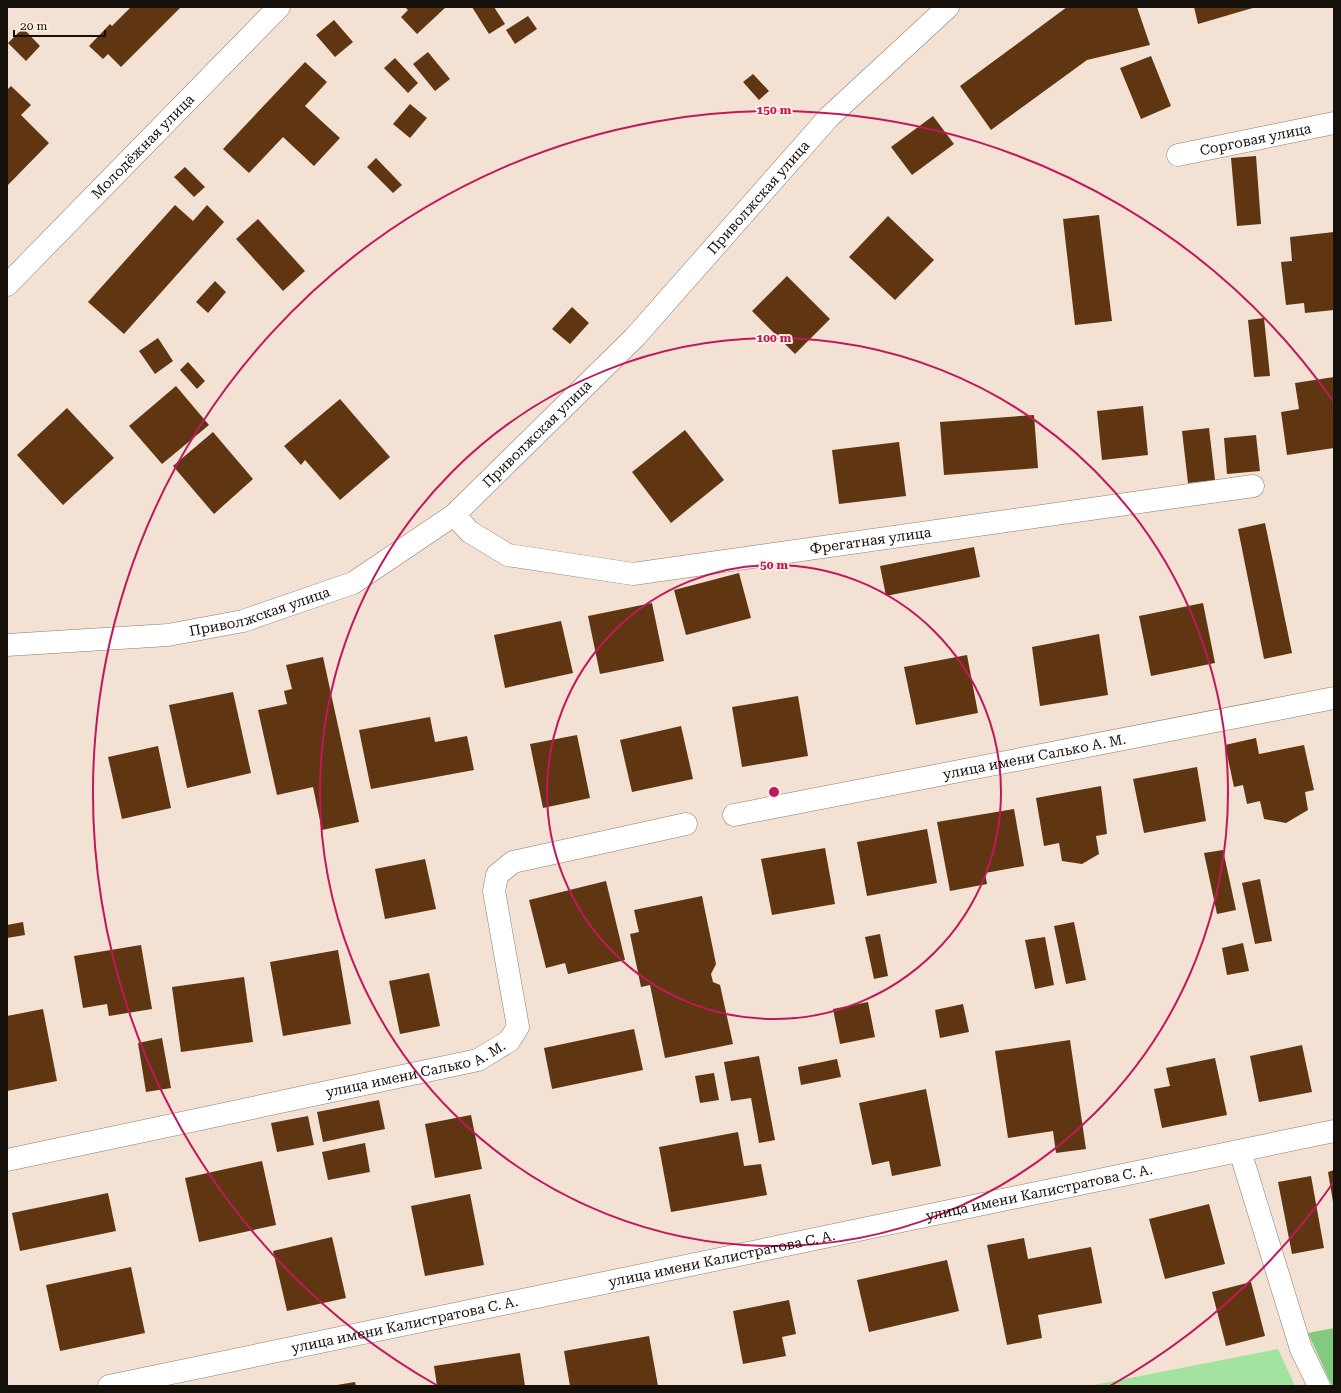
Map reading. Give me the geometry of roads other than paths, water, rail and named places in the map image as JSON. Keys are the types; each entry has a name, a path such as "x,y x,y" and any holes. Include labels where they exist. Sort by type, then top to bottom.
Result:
{"street":[{"name":"Молодёжная улица","path":"7,285 279,7"},
{"name":"Приволжская улица","path":"7,645 168,635 243,621 354,583 454,515 635,337 829,117 948,7"},
{"name":"Сорговая улица","path":"1178,155 1334,123"},
{"name":"Фрегатная улица","path":"454,515 470,532 508,555 632,574 1253,486"},
{"name":"улица имени Салько А. М.","path":"734,815 1334,698"},
{"name":"улица имени Салько А. М.","path":"7,1160 478,1060 509,1041 518,1027 494,891 497,875 513,862 686,824"},
{"name":"улица имени Калистратова С. А.","path":"109,1386 1334,1131"},
{"path":"1240,1151 1301,1349 1319,1386"}]}
